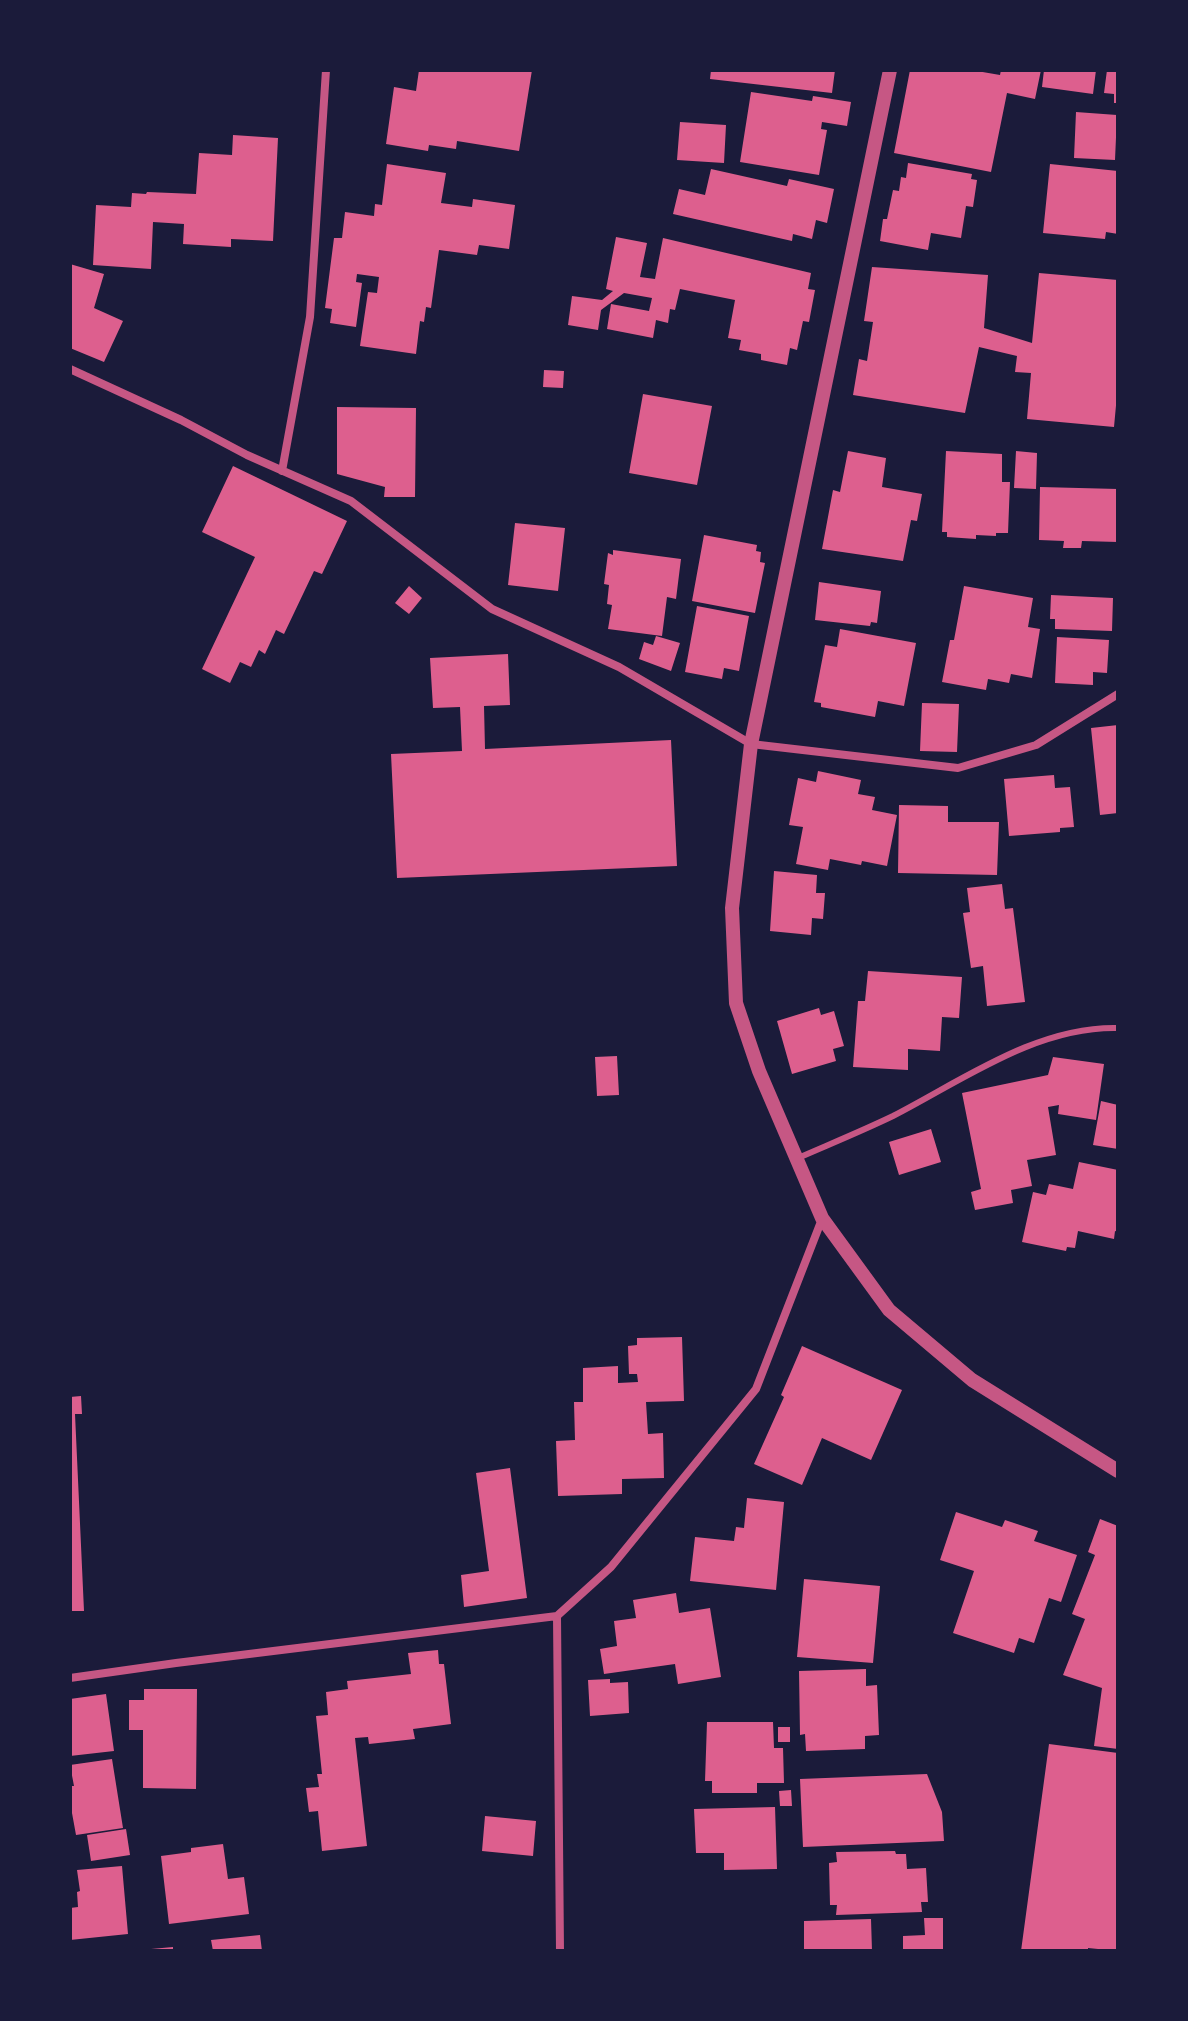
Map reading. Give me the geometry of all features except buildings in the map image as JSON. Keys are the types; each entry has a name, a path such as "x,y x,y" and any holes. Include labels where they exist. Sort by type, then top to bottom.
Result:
{"street":[{"path":"282,471 310,317 326,70"},
{"path":"890,70 751,744 732,908 736,1003 759,1071 822,1218 889,1310 972,1380 1118,1471"},
{"path":"70,369 181,420 247,455 351,501 492,609 619,667 751,744 958,768 1036,745 1118,694"},
{"path":"70,1678 557,1616 611,1567 756,1389 822,1218"},
{"path":"557,1616 560,1951"}],"lane":[{"path":"796,1159 891,1117 1014,1052 1092,1027 1118,1028"}]}
